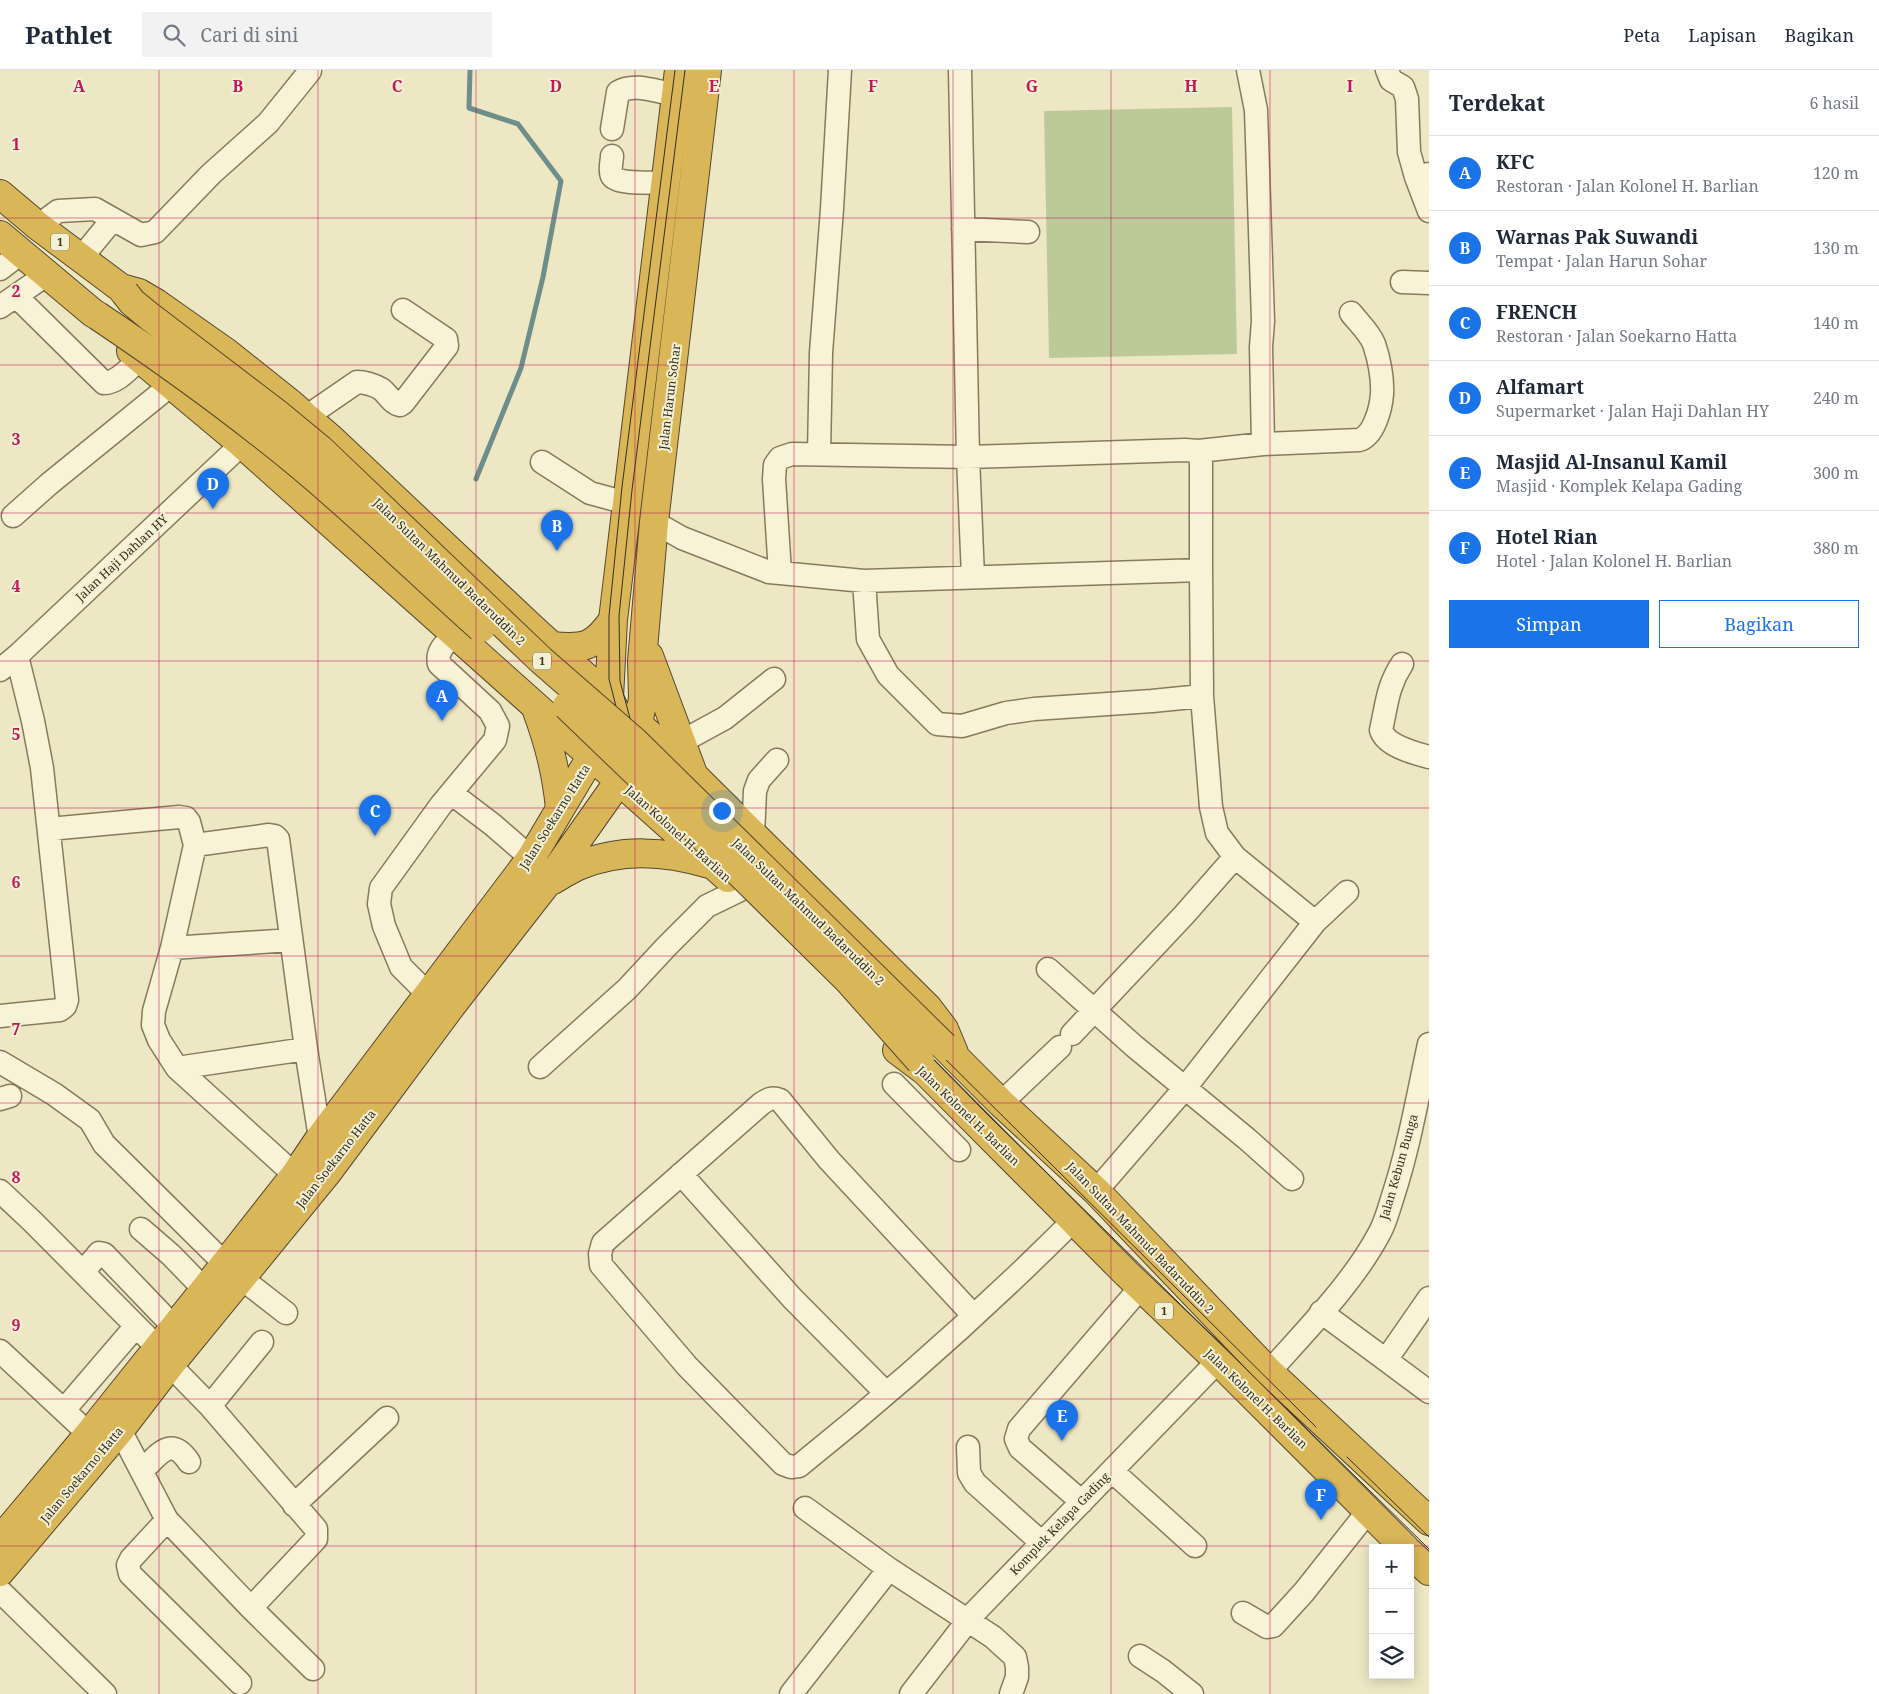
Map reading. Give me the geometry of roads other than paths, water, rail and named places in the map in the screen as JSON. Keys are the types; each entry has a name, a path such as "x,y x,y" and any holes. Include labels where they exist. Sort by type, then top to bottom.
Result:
{"highway":[{"name":"Jalan Harun Sohar","path":"628,727 643,700 644,643 654,522 708,70"},
{"path":"591,757 607,738 628,727 616,712 609,698 613,620 677,82"},
{"name":"1","path":"0,194 38,226 123,290 139,293 227,353 313,423 542,638 609,698"},
{"name":"1","path":"0,235 10,261 46,275 95,314 95,318 140,358 242,444 499,673"},
{"name":"Jalan Sultan Mahmud Badaruddin 2","path":"123,290 132,302 149,316 320,449 541,660 634,741 1001,1103 1096,1191 1269,1372 1429,1521"},
{"name":"Jalan Sultan Mahmud Badaruddin 2","path":"95,314 190,380 261,433 307,471 555,695 683,817 848,980 928,1073"},
{"path":"499,673 510,670 518,665 526,656 530,646 542,638 566,648 586,645 600,638 613,620"},
{"path":"644,643 694,776"},
{"name":"Jalan Kolonel H. Barlian","path":"499,673 740,890 891,1044 928,1073 1141,1287 1402,1544"},
{"name":"Jalan Soekarno Hatta","path":"0,1572 120,1430 167,1347 205,1290 233,1271 320,1138 531,858 591,757 609,698"},
{"path":"535,707 550,751 560,809"},
{"name":"1","path":"628,727 694,776 928,1008 944,1029 949,1050"},
{"name":"Jalan Soekarno Hatta","path":"0,1540 88,1434 233,1271 327,1173 452,1005 547,883 619,781 628,727"},
{"path":"656,814 661,790 668,783 676,776 684,774 694,776"},
{"path":"547,883 578,866 611,856 631,853 673,856 715,866"},
{"path":"1414,1556 1429,1571"}],"street":[{"path":"819,454 821,353 840,70"},
{"path":"960,70 968,457 973,577"},
{"path":"1248,70 1256,110 1262,321 1262,444"},
{"path":"1386,70 1390,80 1403,87 1408,99 1408,152 1422,176 1429,211"},
{"path":"38,226 58,212 95,209 141,235 155,232 211,174 268,123 310,71"},
{"path":"612,129 618,92 624,88 677,82"},
{"path":"612,156 611,173 615,179 623,182 666,183"},
{"path":"81,258 113,219"},
{"path":"963,228 1028,232"},
{"path":"46,275 8,302 104,383 111,383 116,380 140,358"},
{"path":"1402,282 1429,283"},
{"path":"313,423 335,397 357,382 363,382 381,389 395,404 400,405 419,384 447,346 447,342 446,339 403,310"},
{"path":"780,573 774,479 775,465 780,458 792,454 968,457 1199,451 1262,444 1359,440 1365,438 1370,433 1382,394 1380,374 1374,342 1351,313"},
{"path":"12,516 171,385"},
{"name":"Jalan Haji Dahlan HY","path":"0,670 242,444"},
{"path":"1199,451 1202,696 1211,807 1217,833 1235,857 1315,922"},
{"path":"542,462 590,493 627,503"},
{"path":"654,522 682,538 769,572 864,581 1201,570"},
{"path":"864,581 868,639 888,675 937,724 962,726 1006,713 1034,709 1202,696"},
{"path":"429,995 401,967 384,926 379,904 381,888 451,793 495,740 498,726 490,712 439,664 438,656 442,647 456,634"},
{"path":"0,1016 60,1010 65,1006 67,1000 49,830 33,720 17,656"},
{"path":"1402,664 1393,678 1389,690 1381,730 1383,736 1391,742 1429,757"},
{"path":"681,742 726,718 774,679"},
{"path":"753,835 755,791 759,780 777,760"},
{"path":"451,793 493,825 531,858"},
{"path":"49,830 179,817 186,818 189,822 195,845 172,948 154,1011 154,1025 159,1040 177,1068 295,1175"},
{"path":"195,845 269,835 275,836 278,839 320,1138"},
{"path":"1001,1103 1095,1010 1184,915 1235,857"},
{"path":"540,1066 627,989 707,906 740,890"},
{"path":"1096,1191 1185,1088 1315,922 1347,892"},
{"path":"172,948 291,940"},
{"path":"1048,969 1134,1046 1292,1179"},
{"name":"Jalan Kebun Bunga","path":"1269,1372 1362,1261 1381,1230 1399,1178 1410,1136 1429,1044"},
{"path":"177,1068 306,1049"},
{"path":"0,1062 54,1094 90,1120 104,1144 233,1271 286,1313"},
{"path":"916,1107 928,1073"},
{"path":"894,1084 959,1150"},
{"path":"974,1315 829,1160 780,1100 774,1098 768,1099 603,1243 600,1254 601,1265 687,1366 783,1464 791,1467 799,1466 886,1393 974,1315 1074,1220"},
{"path":"681,1174 792,1298 886,1393"},
{"path":"0,1192 33,1222 136,1326 167,1347"},
{"path":"141,1229 171,1255 205,1290"},
{"path":"88,1265 99,1253 104,1254 167,1347 210,1406 316,1529 316,1539 251,1608"},
{"path":"1082,1502 1020,1448 1016,1439 1019,1428 1141,1287"},
{"path":"1386,1360 1429,1298"},
{"path":"1321,1312 1429,1392"},
{"path":"64,1410 136,1326"},
{"path":"210,1406 262,1342"},
{"path":"0,1352 88,1434"},
{"name":"Komplek Kelapa Gading","path":"912,1694 968,1620 1218,1361"},
{"path":"294,1505 387,1418"},
{"path":"120,1430 167,1520 251,1608 313,1669"},
{"path":"968,1447 969,1473 975,1483 1042,1543"},
{"path":"142,1471 166,1449 175,1448 184,1454 189,1462"},
{"path":"1112,1471 1195,1546"},
{"path":"805,1508 889,1569 993,1637 1014,1657 1018,1667 1012,1694"},
{"path":"1244,1613 1267,1627 1273,1626 1304,1592 1369,1510"},
{"path":"167,1520 131,1559 128,1566 130,1574 240,1684"},
{"path":"791,1694 889,1569"},
{"path":"0,1591 105,1694"},
{"path":"1140,1656 1164,1671 1192,1694"}],"waterway":[{"path":"470,70 469,108 518,124 561,181 543,277 521,368 476,479"}],"tram line":[{"path":"675,70 622,487 609,616 609,679 621,726 633,751 646,773 666,795 783,906 988,1115 1429,1549"},
{"path":"685,70 632,490 619,616 620,681 631,722 653,768 760,874"},
{"path":"915,1029 1316,1427"},
{"path":"1347,1457 1429,1537"}],"place":[{"name":"Alfamart","path":"213,509"},
{"name":"Warnas Pak Suwandi","path":"557,551"},
{"name":"KFC","path":"442,721"},
{"name":"FRENCH","path":"375,836"},
{"name":"Masjid Al-Insanul Kamil","path":"1062,1441"},
{"name":"Hotel Rian","path":"1321,1520"}]}
